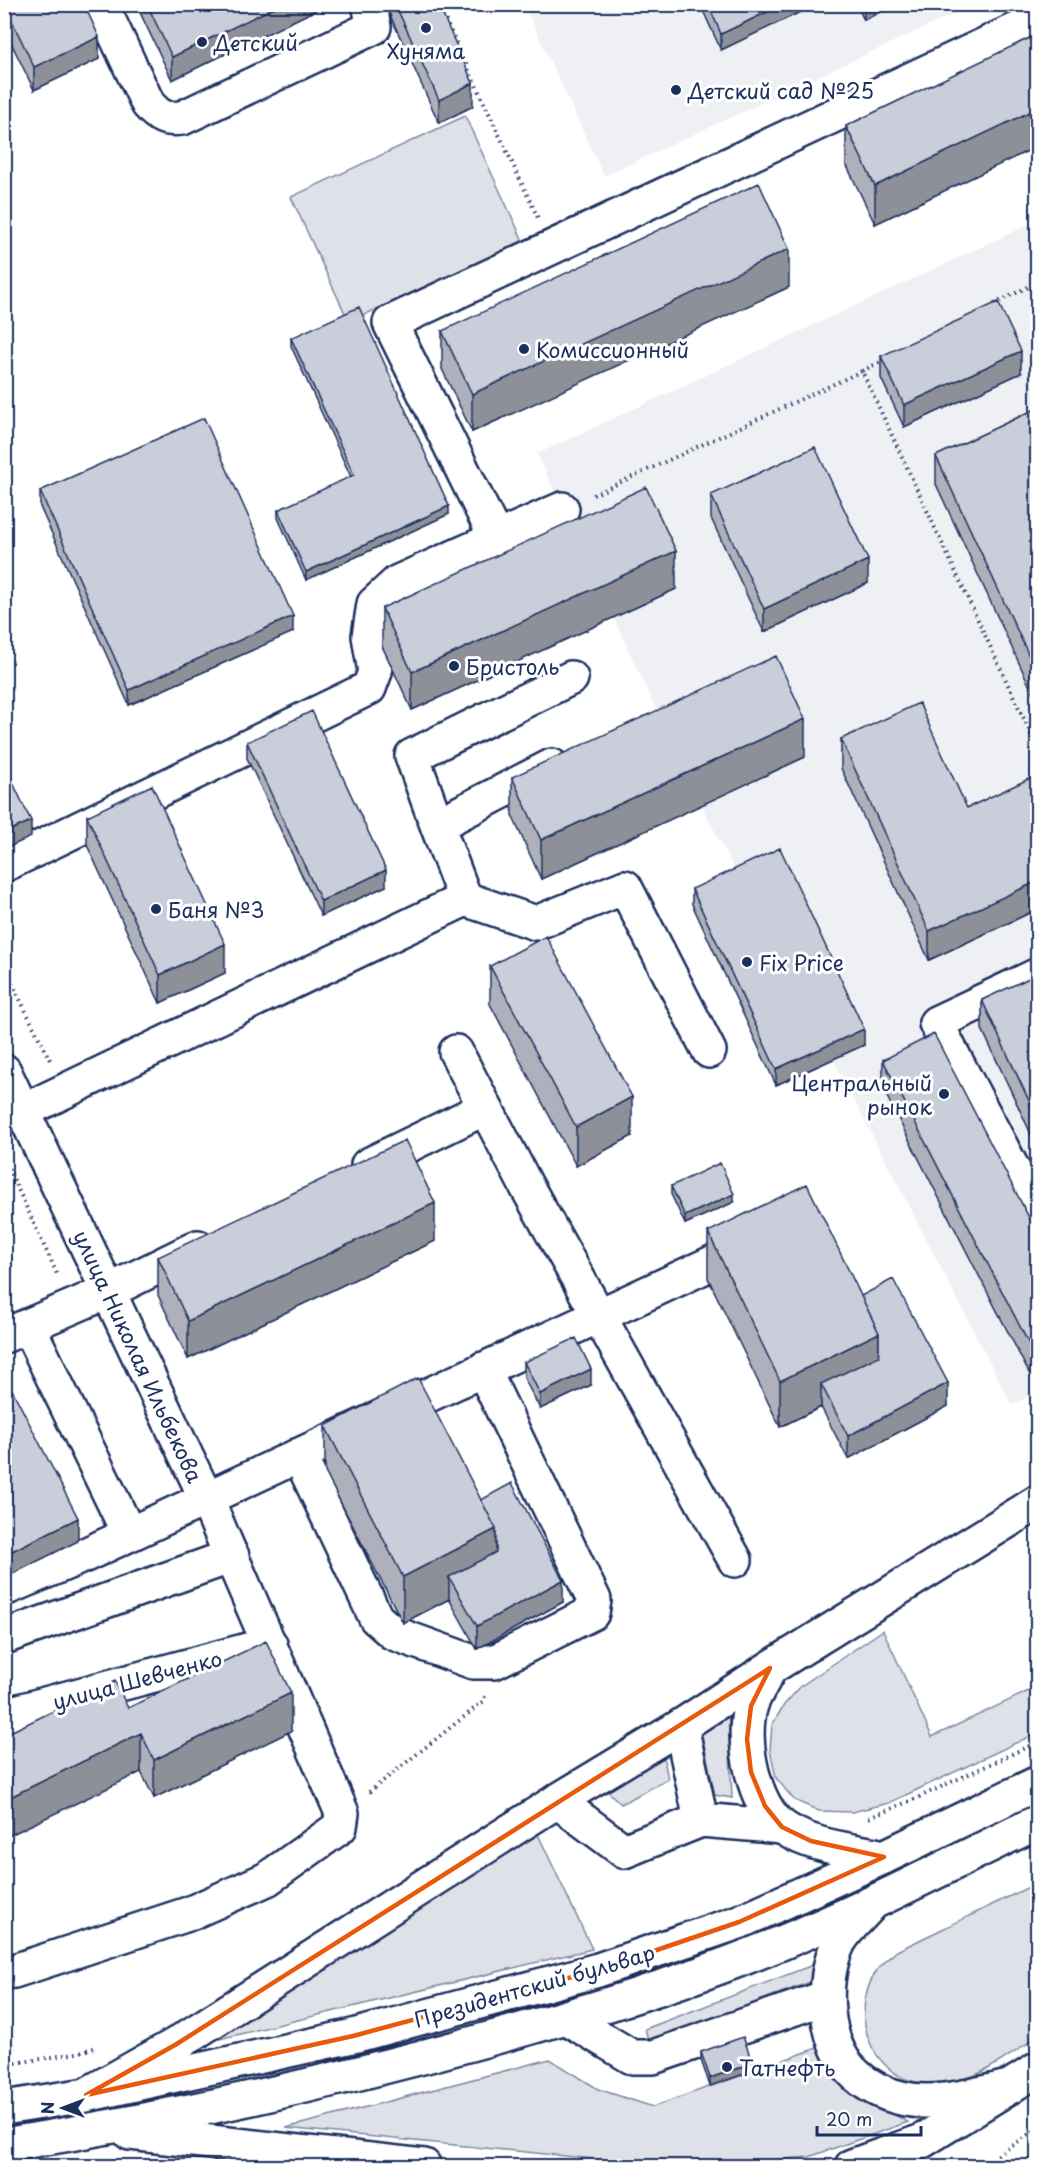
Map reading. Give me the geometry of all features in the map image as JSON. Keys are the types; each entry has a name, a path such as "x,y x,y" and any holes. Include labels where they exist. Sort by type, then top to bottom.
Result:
{"main road":[{"path":"101,4 148,104 158,116 169,120 182,118 374,27 369,4"},
{"path":"496,537 390,323 1038,20"},
{"path":"4,865 369,688 375,672 369,636 374,604 398,582 562,509"},
{"path":"465,899 412,756 571,678"},
{"path":"437,825 580,752"},
{"path":"23,1111 465,899 536,923 625,887 709,1051"},
{"path":"1038,975 936,1023 1038,1217"},
{"path":"456,1052 527,1187 735,1560"},
{"name":"улица Николая Ильбекова","path":"4,1071 206,1498 342,1813"},
{"path":"345,1176 486,1108"},
{"path":"129,1534 16,1331 109,1291 227,1233"},
{"path":"4,1589 129,1534 725,1257"},
{"path":"299,1455 376,1618 393,1633 473,1662 494,1662 592,1613 594,1600 483,1369"},
{"path":"86,2095 175,2045 556,1801 681,1726 770,1668 1038,1502"},
{"path":"4,1637 232,1556"},
{"name":"улица Шевченко","path":"4,1715 270,1644"},
{"path":"770,1668 751,1706 747,1739 751,1772 765,1806 782,1827"},
{"path":"681,1726 701,1820"},
{"name":"Президентский бульвар","path":"4,2108 86,2095 353,2036 598,1970 739,1922 884,1857 1038,1783"},
{"path":"556,1801 624,1851 701,1820 782,1827 811,1841 884,1857"},
{"path":"4,1972 14,1971 188,1914 267,1879 340,1827 342,1813"},
{"name":"Президентский бульвар","path":"4,2145 102,2129 277,2092 421,2058 567,2018 688,1978 786,1941 1038,1822"},
{"path":"874,1900 840,1940 830,1967 827,1997 830,2025 840,2052 855,2074 878,2091 903,2099 959,2098 1010,2087"},
{"path":"567,2018 632,2057 653,2057 827,1997"},
{"path":"852,2166 922,2141 1038,2069"},
{"path":"102,2129 424,2166"}],"path":[{"path":"438,4 551,246"},
{"path":"986,308 1038,282"},
{"path":"562,509 893,356"},
{"path":"862,371 1038,749"},
{"path":"4,967 65,1091"},
{"path":"4,1158 72,1307"},
{"path":"342,1813 484,1701 494,1662"},
{"path":"864,1819 917,1798 1038,1742"},
{"path":"976,2166 991,2160 1038,2128"}],"highlighted area":[{"path":"770,1668 751,1706 747,1739 751,1772 765,1806 782,1827 811,1841 884,1857 739,1922 598,1970 353,2036 86,2095 175,2045"}],"shaded area":[{"name":"Детский сад №25","path":"524,5 973,5 604,176"},
{"path":"465,116 523,241 349,322 291,197"},
{"name":"Центральный рынок","path":"1037,221 1038,1391 1012,1405 697,797 537,454"},
{"path":"883,1630 932,1737 1037,1687 1037,1733 889,1803 852,1812 819,1811 794,1800 776,1778 770,1750 772,1725 784,1705 801,1686"},
{"path":"728,1707 732,1798 715,1795 700,1726"},
{"path":"662,1750 668,1779 621,1804 602,1786"},
{"path":"536,1830 592,1949 211,2041"},
{"path":"1037,1883 1037,2037 985,2070 963,2080 931,2083 910,2081 886,2066 869,2041 865,2027 866,1998 870,1983 879,1967 897,1951"},
{"path":"818,1963 813,1981 649,2042 645,2029"},
{"path":"823,2046 849,2090 908,2122 809,2157 697,2166 664,2166 286,2128 550,2059 598,2089 653,2107"}],"building":[{"path":"4,4 84,4 99,37 34,67"},
{"path":"147,4 281,4 172,57"},
{"path":"395,4 438,4 473,83 439,100"},
{"path":"708,4 784,4 721,34"},
{"path":"1038,34 1038,108 875,186 846,126"},
{"path":"759,183 789,249 472,394 442,331"},
{"path":"1038,268 1038,281 1033,271"},
{"path":"998,302 1021,351 904,405 881,356"},
{"path":"359,307 449,506 306,572 278,510 354,475 291,338"},
{"path":"1038,408 1038,675 936,456"},
{"path":"204,418 293,616 129,690 40,491"},
{"path":"815,447 868,560 764,609 711,495"},
{"path":"646,487 676,551 412,672 382,608"},
{"path":"776,656 805,719 541,840 512,777"},
{"path":"919,703 967,808 1037,775 1038,777 1038,881 929,931 841,739"},
{"path":"312,711 386,870 321,901 247,742"},
{"path":"4,764 31,821 4,833"},
{"name":"Баня №3","path":"152,785 225,944 160,975 87,816"},
{"path":"780,848 864,1029 776,1069 692,889"},
{"path":"546,936 632,1097 576,1127 490,966"},
{"path":"1038,974 1038,1120 982,1000"},
{"path":"934,1034 1038,1235 1038,1346 1029,1344 883,1060"},
{"path":"405,1140 435,1203 188,1321 158,1257"},
{"path":"720,1163 734,1194 685,1216 671,1186"},
{"path":"807,1184 879,1333 780,1381 708,1232"},
{"path":"893,1279 948,1383 848,1436 821,1384 879,1356 879,1333 861,1296"},
{"path":"576,1338 591,1369 540,1394 524,1362"},
{"path":"4,1374 78,1518 4,1555"},
{"path":"418,1378 496,1529 403,1577 325,1426"},
{"path":"512,1483 563,1580 477,1626 449,1577 496,1552 496,1529 481,1500"},
{"path":"266,1641 291,1693 154,1760 141,1733 4,1800 4,1735 115,1681 128,1708"},
{"path":"743,2037 753,2063 710,2078 701,2052"}],"place":[{"name":"Хуняма","path":"426,28"},
{"name":"Детский","path":"202,42"},
{"name":"Детский сад №25","path":"676,90"},
{"name":"Комиссионный","path":"524,349"},
{"name":"Бристоль","path":"454,666"},
{"name":"Баня №3","path":"156,909"},
{"name":"Fix Price","path":"747,962"},
{"name":"Центральный рынок","path":"944,1094"},
{"name":"Татнефть","path":"727,2067"}]}
